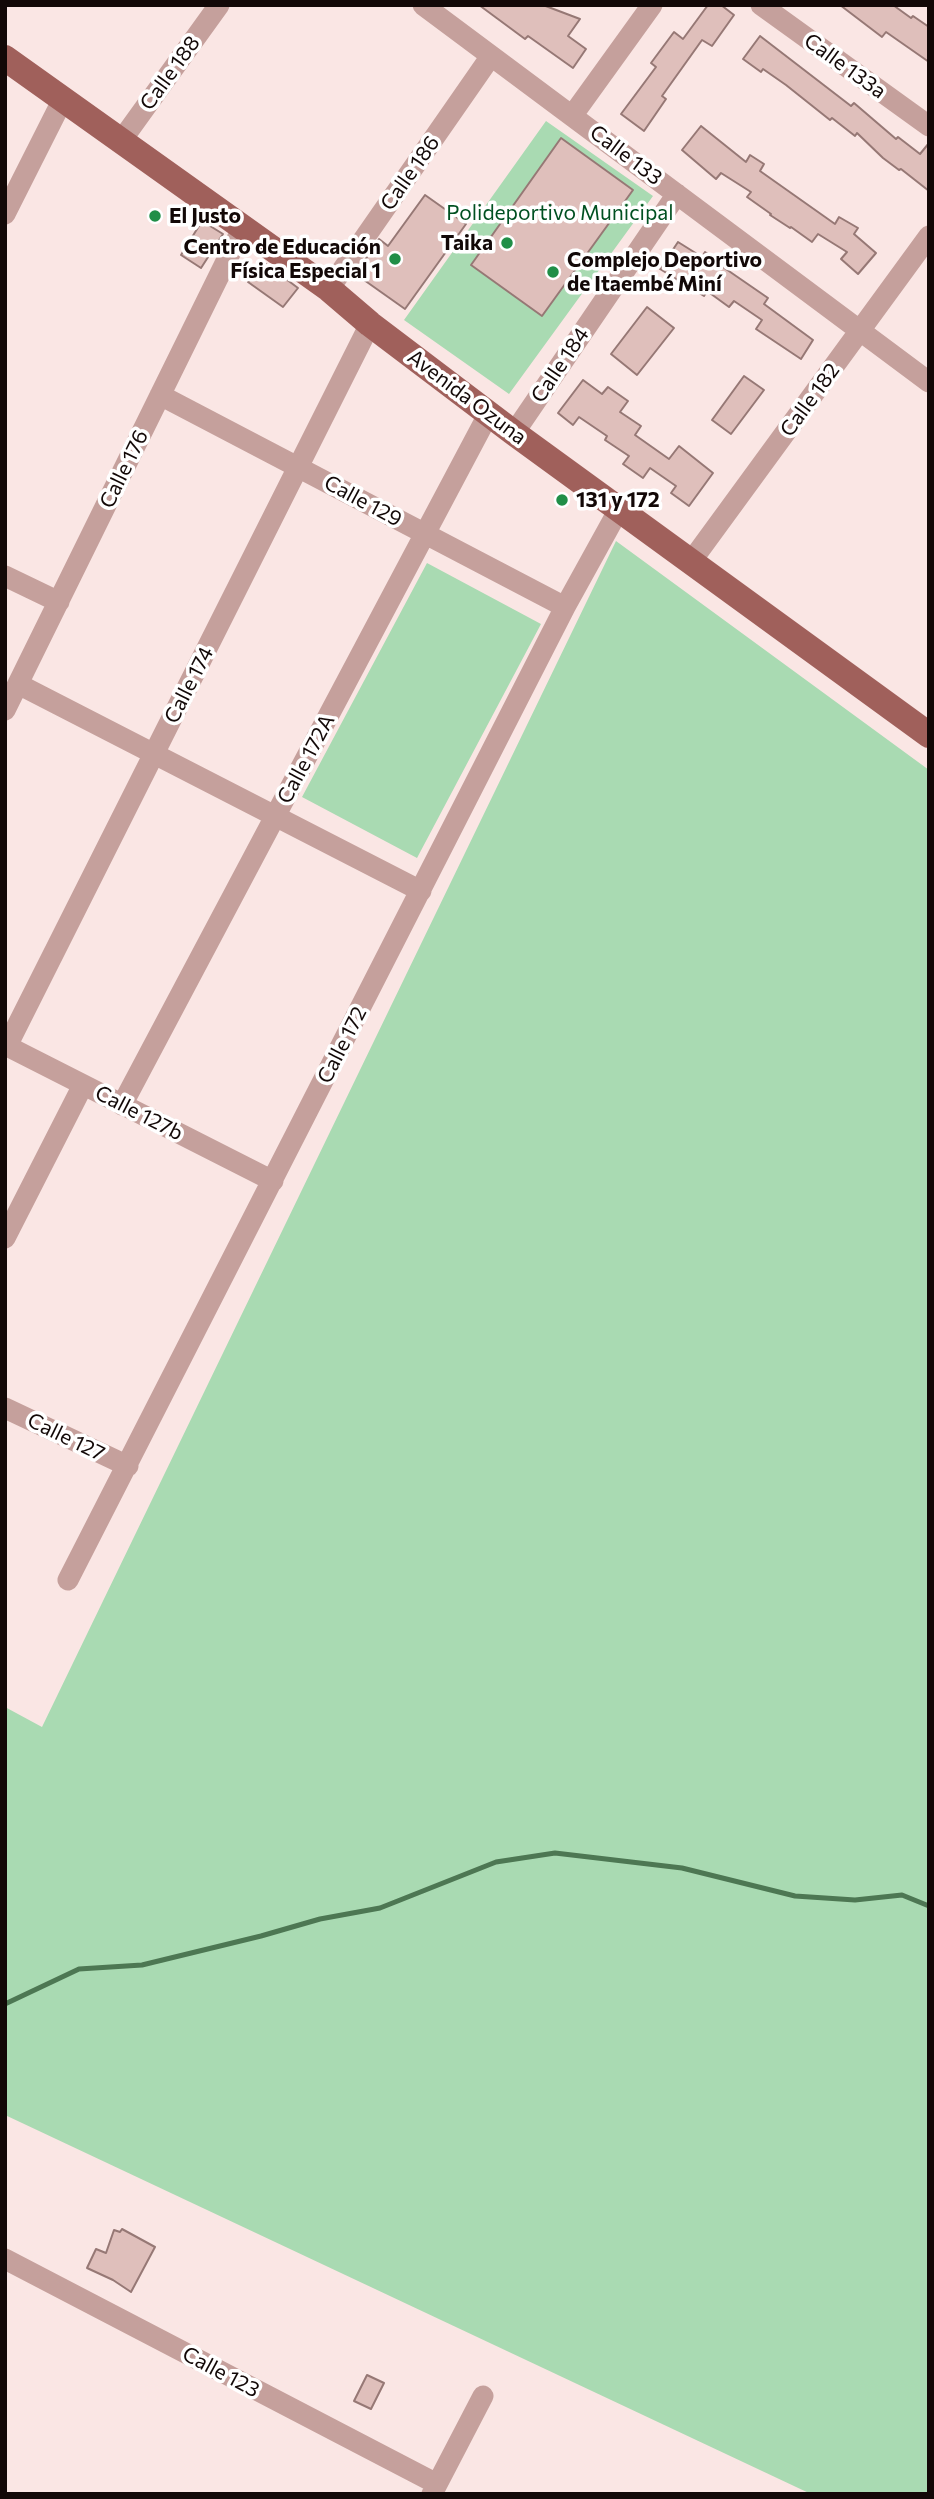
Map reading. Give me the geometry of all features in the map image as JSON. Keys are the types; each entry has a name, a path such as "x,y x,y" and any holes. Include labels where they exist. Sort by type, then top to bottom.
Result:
{"main road":[{"name":"Avenida Ozuna","path":"5,58 329,289 370,324 618,511 929,735"}],"street":[{"name":"Calle 188","path":"121,141 219,5"},
{"name":"Calle 133","path":"423,5 929,382"},
{"path":"572,116 652,5"},
{"name":"Calle 133a","path":"761,5 929,126"},
{"name":"Calle 186","path":"329,289 491,56"},
{"path":"5,214 63,99"},
{"name":"Calle 184","path":"514,433 677,194"},
{"name":"Calle 176","path":"5,710 243,227"},
{"name":"Calle 182","path":"690,563 929,236"},
{"name":"Calle 174","path":"6,1046 370,324"},
{"name":"Calle 129","path":"160,396 565,607"},
{"name":"Calle 172A","path":"122,1105 489,413"},
{"name":"Calle 172","path":"68,1580 565,607 618,511"},
{"path":"5,576 58,602"},
{"path":"18,684 421,891"},
{"name":"Calle 127b","path":"6,1046 273,1181"},
{"path":"5,1238 83,1085"},
{"name":"Calle 127","path":"5,1408 128,1466"},
{"name":"Calle 123","path":"5,2259 434,2489"},
{"path":"434,2489 483,2396"}],"green space":[{"name":"Polideportivo Municipal","path":"546,121 653,196 509,394 404,320"},
{"path":"616,541 929,770 929,2494 811,2494 5,2115 5,1707 42,1727"},
{"path":"427,563 541,624 417,858 302,797"}],"building":[{"path":"479,5 543,5 580,19 568,36 586,49 573,68 528,36 525,39"},
{"path":"708,5 721,5 734,15 712,46 702,40 662,96 666,99 644,131 621,114 656,67 651,63 674,32 683,39"},
{"path":"840,5 893,5 911,18 913,16 929,27 929,62 886,32 882,37"},
{"path":"760,36 851,106 854,103 896,139 898,137 920,154 929,143 929,191 883,158 857,133 855,136 832,118 830,120 786,85 743,59"},
{"path":"701,126 746,162 750,155 764,164 760,171 835,224 839,217 858,228 854,234 876,253 858,274 841,259 847,252 818,234 812,242 747,197 751,192 721,173 716,179 682,150"},
{"path":"561,138 633,190 542,316 471,265"},
{"path":"425,195 466,224 405,309 364,280 367,275 359,269 379,239 388,246"},
{"path":"202,221 223,234 201,268 181,255"},
{"path":"678,242 702,257 705,252 724,265 723,267 768,298 764,304 813,340 801,359 756,329 762,320 734,301 729,307 707,291 704,296 660,269"},
{"path":"262,261 298,288 283,307 248,282"},
{"path":"647,307 674,328 637,375 611,354"},
{"path":"744,376 764,390 731,434 712,420"},
{"path":"583,380 602,394 608,387 628,401 620,412 641,426 635,435 669,459 679,446 713,473 689,506 671,493 676,486 650,468 643,478 623,464 629,456 605,440 607,436 579,417 573,425 558,413"},
{"path":"122,2229 155,2247 131,2292 87,2268 96,2249 106,2253 114,2230 120,2232"},
{"path":"367,2375 384,2383 371,2409 354,2401"}],"waterway":[{"path":"5,2004 79,1969 142,1965 320,1919 380,1908 496,1862 555,1853 682,1868 795,1896 855,1900 902,1895 929,1906"}],"place":[{"name":"El Justo","path":"155,216"},
{"name":"Taika","path":"507,243"},
{"name":"Centro de Educación Física Especial 1","path":"395,259"},
{"name":"Complejo Deportivo de Itaembé Miní","path":"553,272"},
{"name":"131 y 172","path":"562,500"}]}
